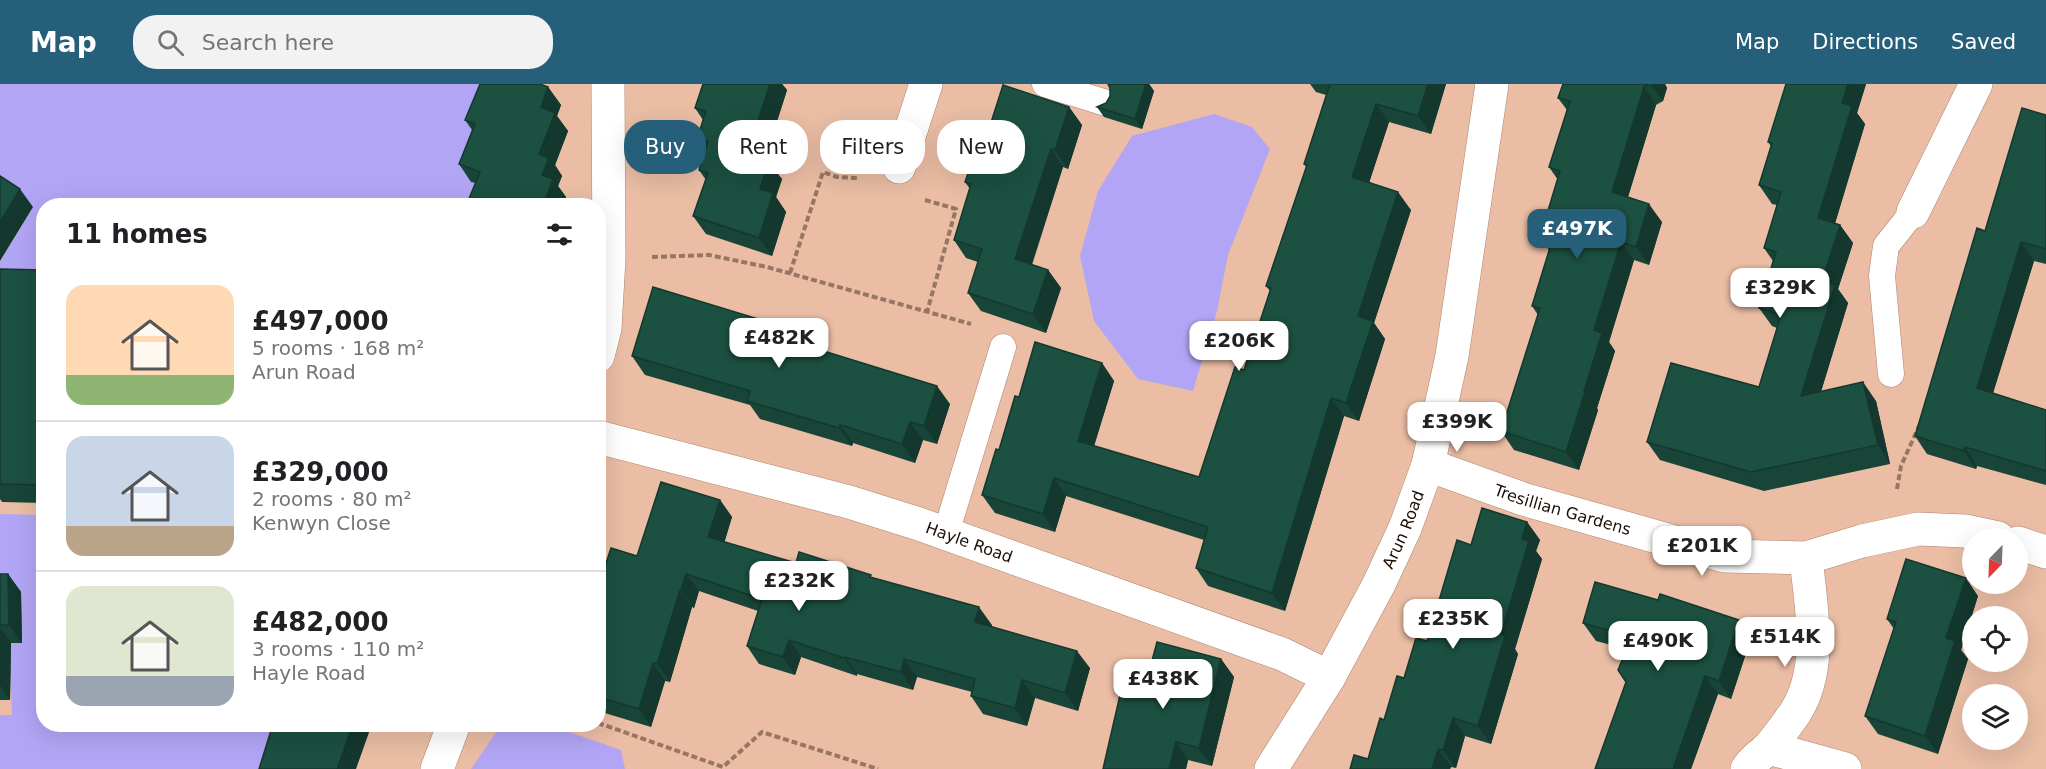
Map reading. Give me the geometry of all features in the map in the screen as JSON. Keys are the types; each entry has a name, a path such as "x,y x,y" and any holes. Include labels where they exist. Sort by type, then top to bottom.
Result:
{"street":[{"path":"606,311 609,259 608,84"},
{"path":"915,120 927,84"},
{"name":"Arun Road","path":"1271,769 1329,677 1384,574 1405,528 1428,465 1452,356 1492,84"},
{"path":"1913,212 1976,84"},
{"name":"Hayle Road","path":"606,439 849,502 946,533 1282,654 1329,677"},
{"name":"Tresillian Gardens","path":"1428,465 1523,499 1724,556 1806,558 1862,541 1918,530 1962,531"},
{"path":"2028,546 2046,552"},
{"path":"1758,758 1796,711 1810,676 1814,642 1806,558"},
{"path":"437,769 451,732"},
{"path":"1758,758 1845,769"}],"lane":[{"path":"1045,84 1103,102"},
{"path":"1891,374 1882,276 1886,246 1913,212"},
{"path":"946,533 1004,347"}],"path":[{"path":"790,273 822,174"},
{"path":"829,174 837,177 862,178 885,174"},
{"path":"903,174 909,186 921,199 956,209 927,312"},
{"path":"609,259 709,255 790,273 981,327"},
{"path":"606,726 723,766 762,732 878,769"}],"shaded area":[{"path":"0,84 500,84 493,190 490,198 36,198 36,287 0,283 0,261 33,207 0,208"},
{"path":"1214,114 1252,127 1270,149 1228,255 1217,311 1193,391 1138,379 1094,321 1080,256 1098,191 1132,136"},
{"path":"0,514 36,515 36,732 289,732 277,769 0,769 0,715 12,715 9,643 22,643 21,592 0,592"},
{"path":"496,732 569,732 621,750 625,769 471,769"}],"building":[{"path":"480,84 540,84 548,87 541,107 555,113 539,154 549,158 542,175 553,179 546,198 469,198 480,172 459,164 475,124 465,120"},
{"path":"703,84 770,84 758,120 718,120 718,174 765,174 760,189 773,193 759,238 693,216 708,173 706,172 706,147 708,141 706,141 706,120 703,120 706,111 695,108"},
{"path":"1108,84 1146,84 1135,119 1097,107 1106,103 1110,96"},
{"path":"1330,84 1428,84 1418,116 1376,104 1352,177 1398,192 1358,316 1373,321 1346,403 1331,398 1272,593 1196,568 1208,527 1054,478 1043,514 982,495 996,449 999,450 1015,396 1019,397 1035,342 1102,363 1078,441 1199,477 1235,367 1244,370 1271,288 1266,286 1307,165 1304,164"},
{"path":"1563,84 1648,84 1644,87 1612,192 1649,204 1636,247 1621,242 1594,330 1602,333 1566,452 1501,431 1540,308 1532,306 1552,241 1540,237 1560,171 1549,167 1570,101 1558,98"},
{"path":"1786,84 1848,84 1842,103 1852,106 1818,218 1840,225 1822,281 1835,285 1801,396 1863,382 1878,445 1751,472 1647,442 1671,363 1759,387 1781,315 1759,308 1776,252 1764,248 1781,192 1759,185 1772,143 1768,142"},
{"path":"1003,85 1069,107 1055,150 1051,149 1015,259 1048,270 1033,314 968,293 982,249 954,240 971,184 965,182 968,174 1025,174 1025,120 992,120"},
{"path":"2022,108 2046,115 2046,249 2021,242 1977,388 2046,410 2046,471 1965,447 1964,451 1915,436 1977,228 1985,231"},
{"path":"0,176 20,189 0,222"},
{"path":"0,269 36,270 36,485 0,484"},
{"path":"653,287 765,321 762,332 937,386 924,426 910,422 902,444 747,401 750,391 632,356"},
{"path":"661,482 720,500 708,537 796,563 799,552 871,575 870,577 979,607 975,622 1077,651 1065,693 1022,680 1015,708 971,696 975,679 904,659 901,672 844,658 789,640 783,657 747,646 762,599 686,574 657,664 653,663 639,709 606,699 606,563 611,548 637,556"},
{"path":"1482,508 1527,522 1522,539 1529,541 1501,634 1505,636 1478,726 1453,718 1443,750 1438,749 1432,769 1350,769 1354,755 1368,759 1380,718 1384,720 1397,676 1404,678 1416,638 1427,641 1457,540 1471,545"},
{"path":"1906,559 1962,577 1962,590 1946,638 1955,641 1925,736 1865,716 1896,622 1887,619"},
{"path":"0,574 8,574 9,625 0,625"},
{"path":"1595,582 1658,600 1660,594 1739,620 1719,681 1705,676 1673,769 1595,769 1626,682 1618,670 1632,637 1583,623"},
{"path":"1157,642 1221,659 1199,748 1176,742 1169,769 1103,769 1123,682 1145,687"},
{"path":"271,732 350,732 337,769 259,769"}]}
